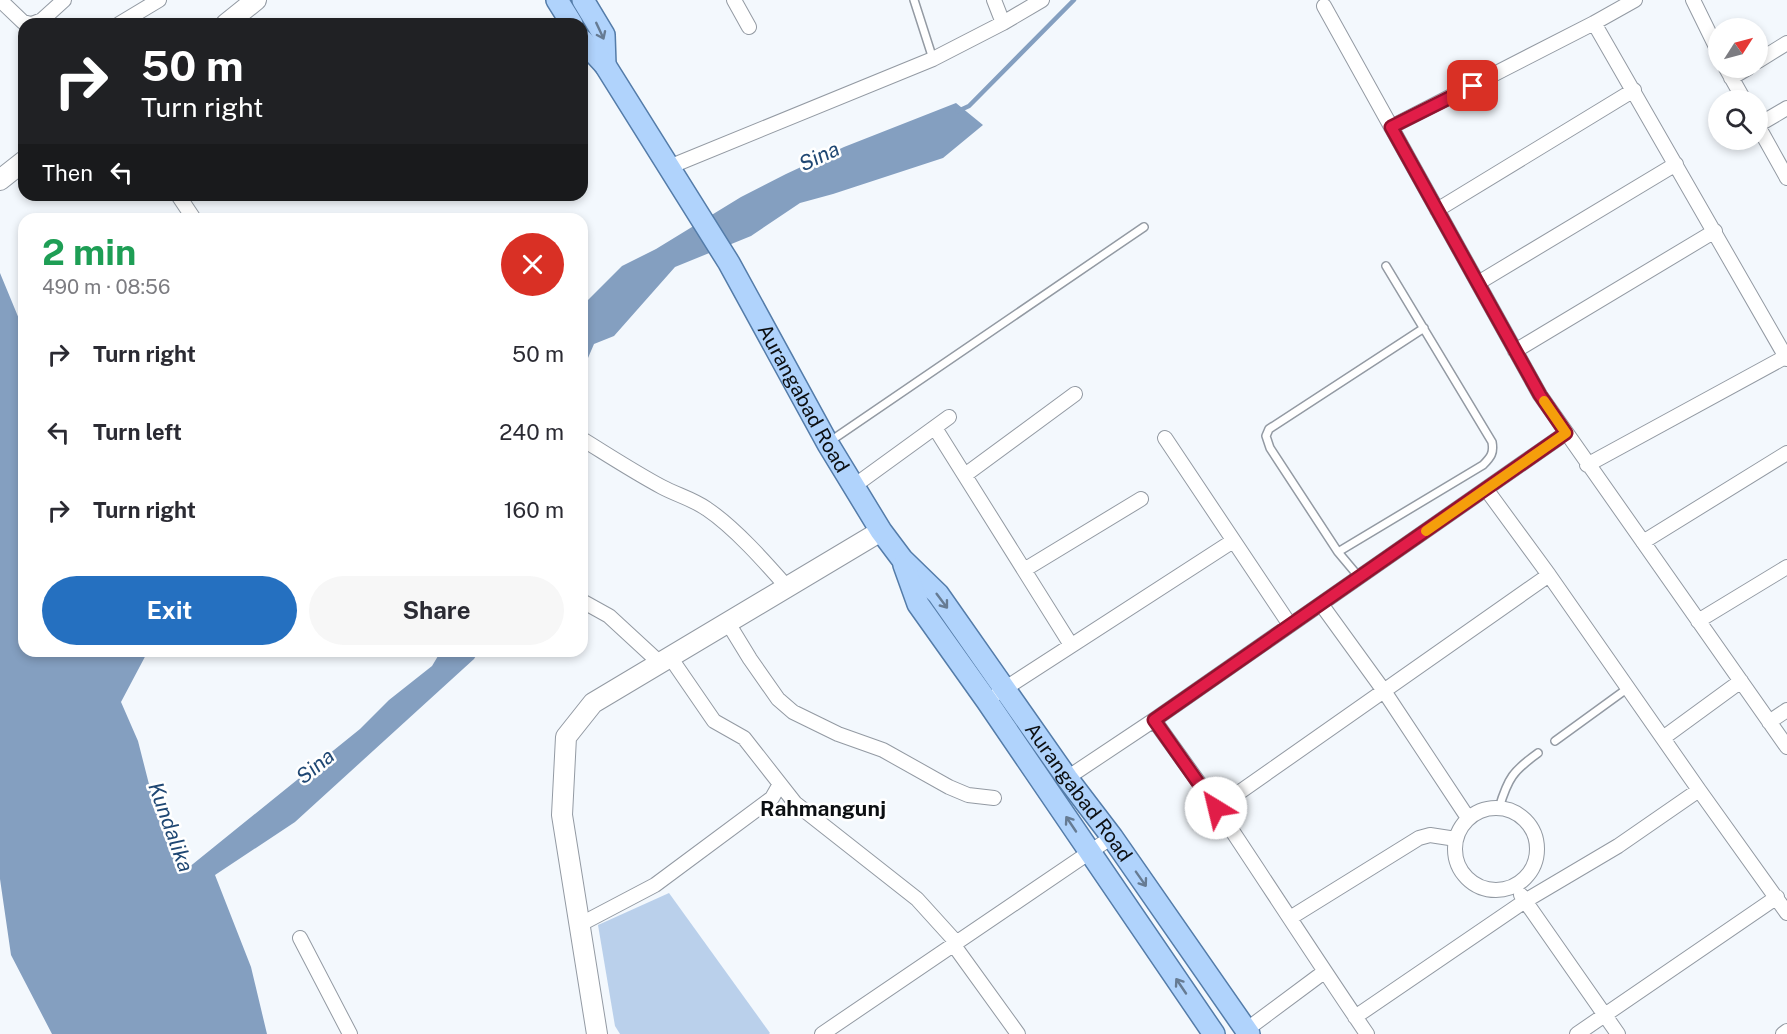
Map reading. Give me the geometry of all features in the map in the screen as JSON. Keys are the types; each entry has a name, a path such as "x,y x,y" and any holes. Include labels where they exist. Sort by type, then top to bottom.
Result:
{"main road":[{"path":"557,0 568,18"},
{"path":"583,0 604,35 606,64"},
{"path":"588,46 606,64 674,175"},
{"name":"Aurangabad Road","path":"674,175 729,263 828,444 881,531 902,559 938,594 1067,778 1112,837 1244,1027"},
{"name":"Aurangabad Road","path":"902,559 918,604 987,701 1214,1034"}],"street":[{"path":"0,0 20,18"},
{"path":"46,18 64,0"},
{"path":"129,18 159,0"},
{"path":"234,18 256,0"},
{"path":"734,0 749,27"},
{"path":"994,0 1003,23"},
{"path":"674,175 933,59 1042,0"},
{"path":"1391,127 1594,23 1634,0"},
{"path":"1693,0 1708,31"},
{"path":"1324,6 1540,395 1787,747"},
{"path":"1587,465 1787,357 1594,23"},
{"path":"1768,55 1787,43"},
{"path":"1437,210 1634,90"},
{"path":"1768,120 1787,108"},
{"path":"1768,144 1787,178"},
{"path":"1478,283 1676,164"},
{"path":"0,180 18,166"},
{"path":"1515,351 1715,231"},
{"path":"965,476 1075,394"},
{"path":"854,486 949,417"},
{"path":"935,428 1071,645"},
{"path":"1067,778 1566,433"},
{"path":"1166,438 1290,625"},
{"path":"588,443 665,489 693,500 711,511 764,560 787,588"},
{"path":"1643,542 1787,453"},
{"path":"1486,489 1550,574 1787,913"},
{"path":"1024,570 1141,499"},
{"path":"597,1034 562,815 566,737 593,703 881,531"},
{"path":"987,701 1233,540"},
{"path":"1698,621 1787,567"},
{"path":"1216,808 1550,574"},
{"path":"1321,604 1384,692 1468,818"},
{"path":"588,605 609,616 665,660 714,721 744,738 795,803 917,899 954,943 1017,1034"},
{"path":"728,623 778,699 793,712 846,737 883,750 949,787 968,795 994,798"},
{"path":"1663,738 1741,681"},
{"path":"1769,722 1787,710"},
{"path":"1154,720 1216,808 1367,1034"},
{"path":"579,925 656,885 772,798 780,784"},
{"path":"1355,1017 1525,901 1618,846 1699,790"},
{"path":"1499,808 1512,811 1524,819 1537,843 1532,870 1523,880 1498,890 1484,889 1462,873 1456,861 1454,848 1463,823 1468,818 1485,809 1499,808"},
{"path":"1290,918 1419,838 1430,835 1456,839"},
{"path":"822,1034 1112,837"},
{"path":"1515,885 1618,1034"},
{"path":"1577,1034 1777,897"},
{"path":"300,938 350,1034"},
{"path":"1214,1034 1244,1027 1324,972"},
{"path":"1782,1034 1787,1031"}],"lane":[{"path":"914,0 933,59"},
{"path":"828,444 1144,227"},
{"path":"1338,552 1483,465 1494,450 1492,442 1386,266"},
{"path":"1359,578 1338,552 1270,448 1266,436 1269,429 1424,328"},
{"path":"1555,741 1628,688"},
{"path":"1499,808 1512,774 1538,753"}],"shaded area":[{"path":"669,893 769,1034 620,1034 615,1026 598,925"}],"water":[{"path":"956,103 983,125 943,158 800,203 751,236 675,267 614,336 594,344 588,358 588,300 622,266 656,249 741,197 844,147"},
{"path":"0,273 18,316 18,657 145,657 121,702 138,741 152,796 181,870 188,868 360,729 389,700 432,666 437,657 475,657 295,822 215,875 251,967 267,1034 52,1034 11,955 0,879"}],"waterway":[{"name":"Sina","path":"958,111 969,106 1074,0"}],"slow traffic":[{"path":"1426,531 1566,433 1544,401"}],"district":[{"name":"Rahmangunj","path":"823,808"}],"route":[{"path":"1216,808 1154,720 1566,433 1540,395 1391,127 1473,86"}],"water label":[{"name":"Kundalika","path":"171,827"}]}
